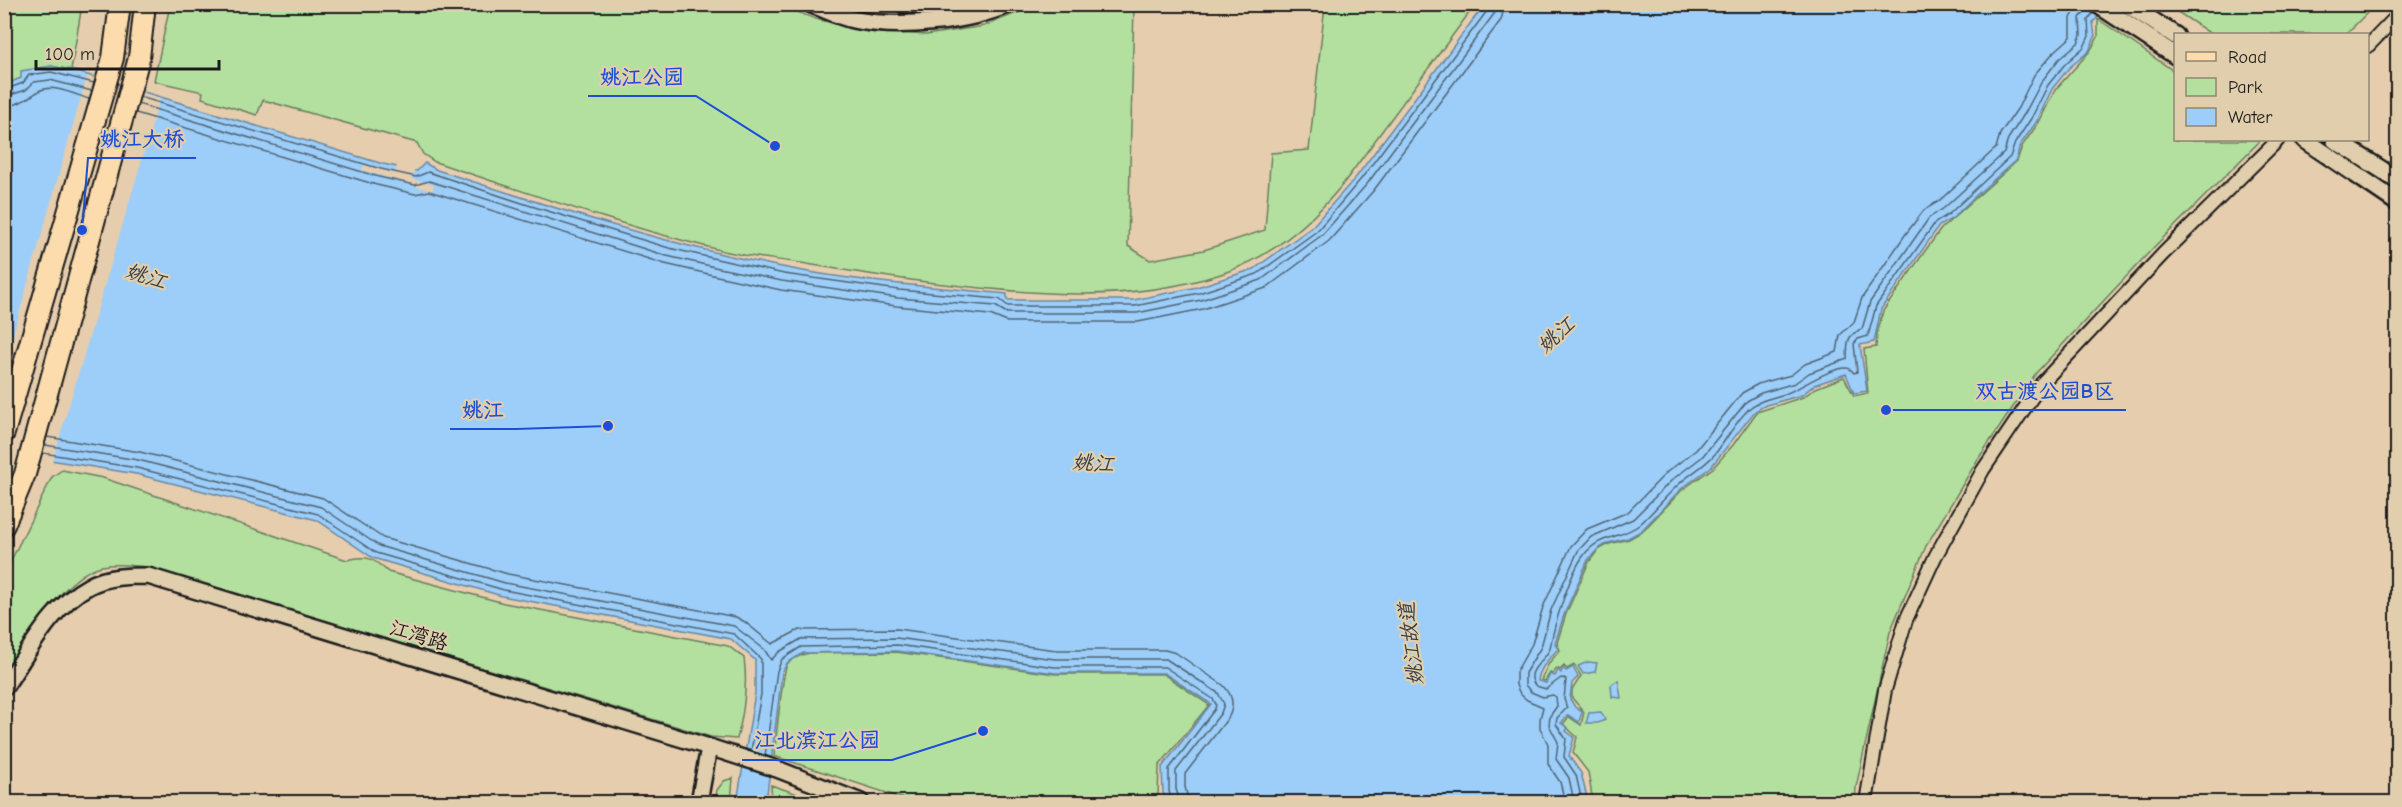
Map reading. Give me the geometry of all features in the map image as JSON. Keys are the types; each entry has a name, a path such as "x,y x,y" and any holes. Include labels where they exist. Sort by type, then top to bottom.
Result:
{"main road":[{"path":"4,433 113,58 120,4"},
{"path":"4,525 25,474 139,58 144,14 152,4"},
{"path":"811,4 854,20 924,23 963,17 1009,4"},
{"path":"904,4 920,4"},
{"path":"2097,4 2174,55"},
{"path":"2133,8 2174,35"},
{"path":"2306,141 2397,203"},
{"path":"2338,141 2397,180"}],"street":[{"path":"2369,44 2397,15"},
{"path":"1866,802 1885,690 1906,621 1935,557 1983,470 2041,384 2163,254 2277,141"},
{"name":"江湾路","path":"4,688 55,613 78,594 91,585 119,577 148,576 710,747 777,769 861,802"},
{"path":"699,802 710,747"}],"green space":[{"path":"775,4 816,19 857,29 926,35 984,26 1037,5 1134,5 1128,246 1150,260 1204,250 1265,230 1271,153 1309,150 1325,5 1475,5 1343,184 1288,238 1256,259 1221,274 1187,283 1118,293 1049,293 979,288 890,277 730,252 612,220 435,162 423,154 417,143 263,100 257,115 202,98 203,92 154,81 170,5"},
{"path":"5,5 82,5 71,70 51,66 5,85"},
{"path":"2167,5 2375,5 2347,33 2209,33"},
{"path":"2098,19 2174,71 2174,141 2260,141 2155,246 2036,373 1978,459 1926,546 1890,632 1856,787 1855,802 1593,802 1588,772 1573,753 1577,737 1563,724 1569,717 1581,725 1584,712 1572,698 1572,690 1581,676 1574,665 1567,669 1564,666 1560,670 1557,668 1553,674 1550,673 1545,681 1541,680 1549,663 1560,650 1557,643 1566,614 1589,562 1598,550 1609,544 1629,539 1643,531 1682,490 1713,468 1757,412 1803,397 1816,388 1844,377 1854,396 1868,393 1864,349 1876,347 1883,311 1941,229 2017,161 2022,146 2039,122 2055,90 2090,51 2098,37"},
{"path":"62,470 103,478 347,560 370,559 388,572 504,603 728,646 744,658 745,668 745,699 737,739 711,737 148,567 102,566 88,571 74,581 47,611 5,673 5,573 52,477"},
{"path":"896,652 1055,674 1163,674 1209,705 1159,766 1158,795 1161,802 914,802 774,756 784,678 790,661 810,653"},
{"path":"733,778 731,802 715,802 717,790 724,781"},
{"path":"771,785 821,802 772,802"}],"water":[{"name":"姚江故道","path":"1484,5 2110,5 2093,22 2095,37 2089,51 2069,68 2052,89 2037,121 2020,145 2016,160 1953,218 1939,226 1881,309 1874,342 1860,345 1867,391 1854,393 1846,374 1814,385 1802,395 1766,405 1755,411 1711,467 1681,489 1641,531 1628,538 1608,543 1598,549 1588,560 1564,615 1555,643 1558,649 1543,668 1538,681 1546,683 1550,674 1555,676 1558,670 1561,673 1563,668 1566,671 1573,667 1578,677 1572,683 1570,699 1582,712 1579,722 1568,715 1561,723 1574,737 1569,756 1581,773 1588,802 1168,802 1163,793 1162,767 1211,704 1164,673 1055,673 896,651 803,653 787,663 782,673 766,802 737,802 755,693 755,660 731,639 502,596 373,558 317,520 136,474 38,458 5,449 4,85 21,78 21,71 51,66 71,70 383,164 417,171 425,163 437,170 522,198 608,224 738,258 866,280 1007,294 1007,300 1134,300 1197,287 1254,269 1312,227 1357,176"},
{"path":"1588,662 1597,663 1595,672 1583,674 1578,666"},
{"path":"1618,680 1621,698 1612,697 1611,685"},
{"path":"1601,712 1605,720 1598,723 1586,723 1589,713"}],"pier":[{"path":"87,76 160,98 52,463 4,452 5,363"},
{"path":"364,164 394,173 398,164 415,168 412,179 434,185 432,191 362,170"}],"place":[{"name":"姚江公园","path":"775,146"},
{"name":"姚江大桥","path":"82,230"},
{"name":"双古渡公园B区","path":"1886,410"},
{"name":"姚江","path":"608,426"},
{"name":"江北滨江公园","path":"983,731"}]}
